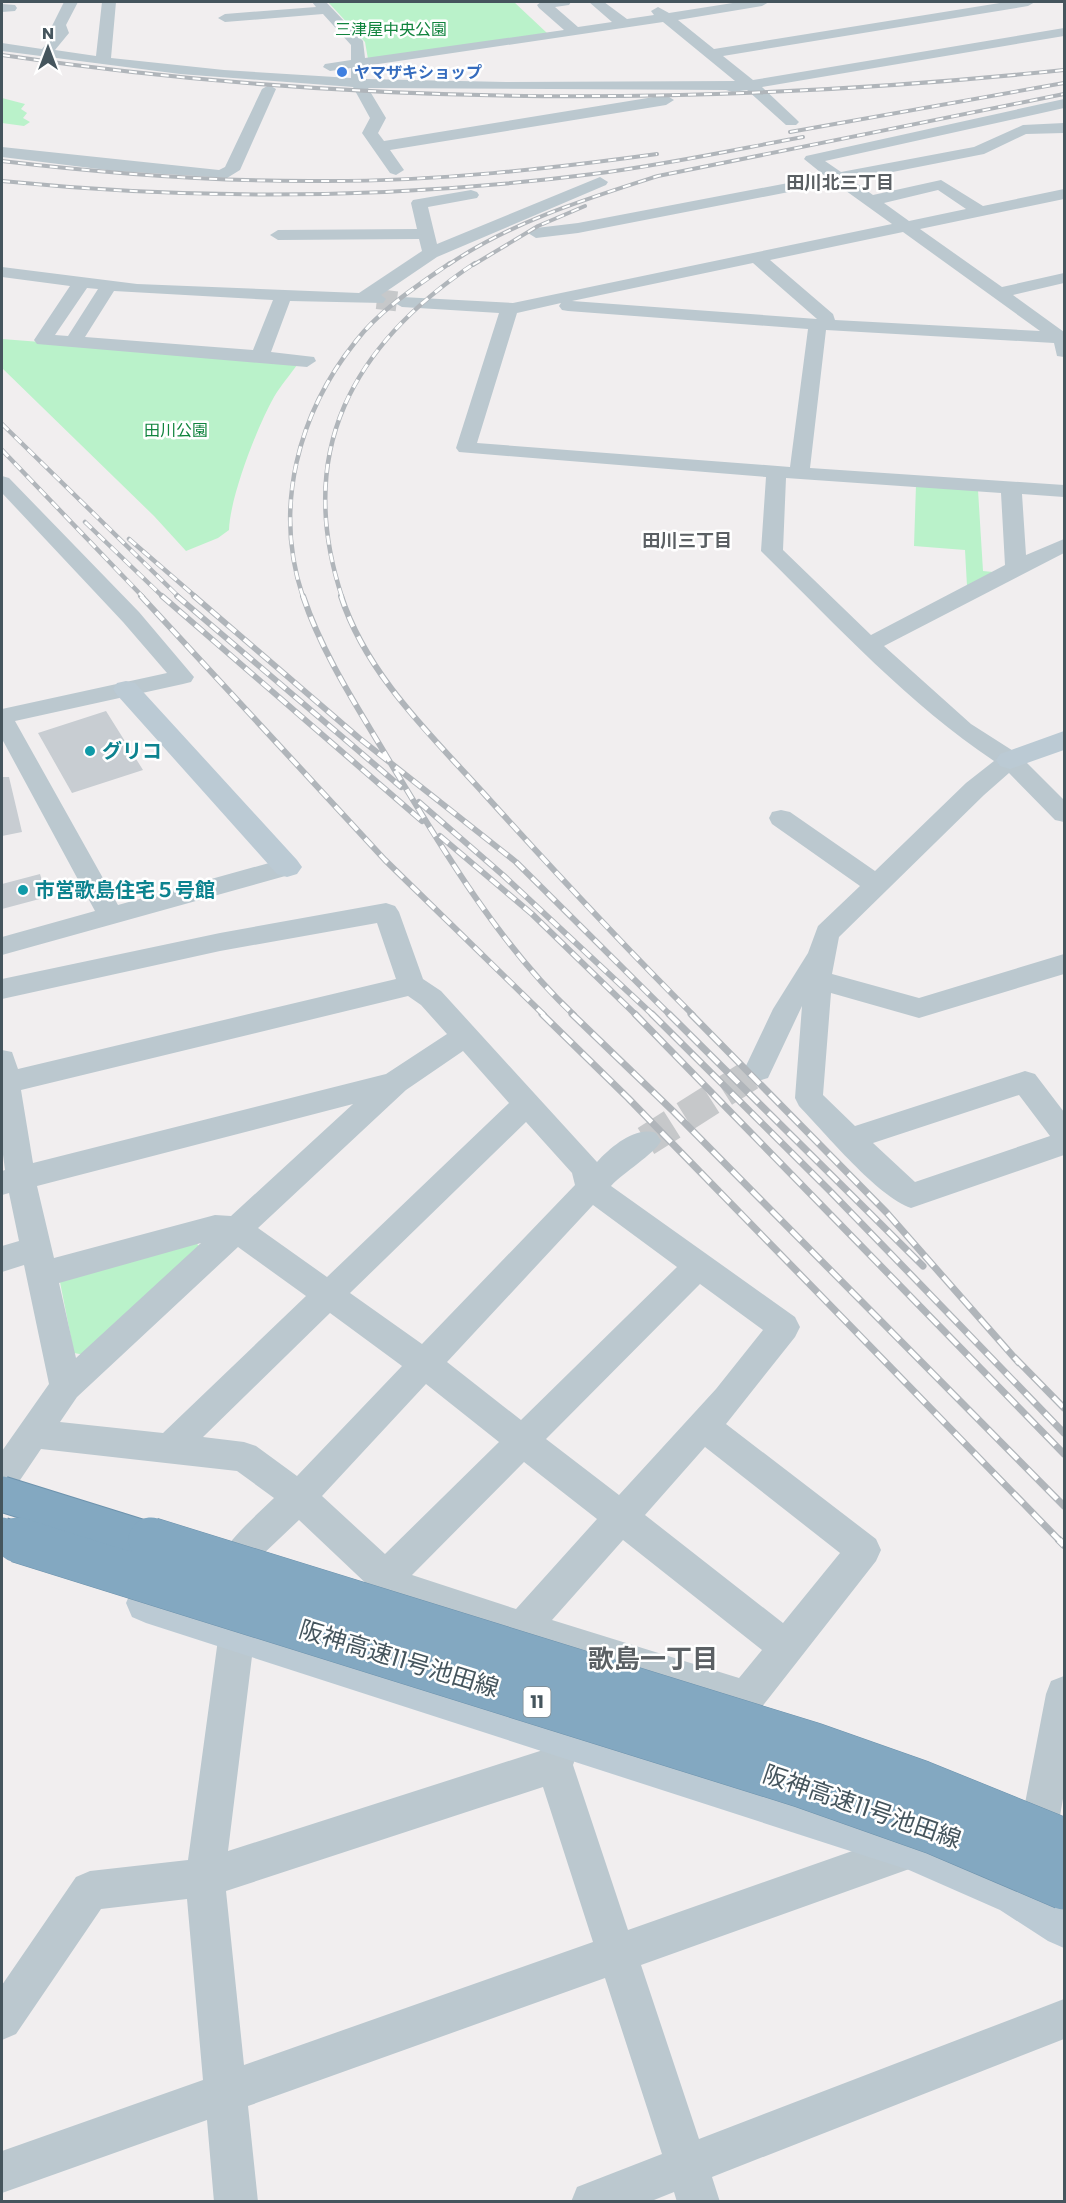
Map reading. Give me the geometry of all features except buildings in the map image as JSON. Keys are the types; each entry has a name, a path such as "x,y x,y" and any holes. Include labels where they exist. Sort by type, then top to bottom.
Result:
{"highway":[{"name":"阪神高速11号池田線","path":"4,1475 813,1745 921,1783 1065,1841"},
{"name":"阪神高速11号池田線","path":"2,1535 919,1824 1065,1887"}],"street":[{"path":"45,54 62,33 59,26 71,2"},
{"path":"103,61 108,2"},
{"path":"564,2 544,4 575,32"},
{"path":"596,2 624,24"},
{"path":"647,2 750,85 791,122"},
{"path":"235,75 358,64 762,2"},
{"path":"712,54 1028,2"},
{"path":"225,18 322,6 356,41 362,89 378,118 370,133 396,170"},
{"path":"928,6 987,46"},
{"path":"872,27 913,58"},
{"path":"378,147 1065,32"},
{"path":"2,47 103,61 362,89 652,102"},
{"path":"2,60 269,89 750,85"},
{"path":"2,152 105,165 221,175 232,170 269,89"},
{"path":"1061,340 812,159 1065,105"},
{"path":"536,233 578,228 978,151 1023,130 1065,128"},
{"path":"2,272 109,286 283,296 371,298 431,253 600,182"},
{"path":"869,201 940,185 981,212"},
{"path":"402,302 509,308 536,304 1065,194"},
{"path":"431,253 418,202 471,195"},
{"path":"278,236 426,234"},
{"path":"758,258 822,321"},
{"path":"998,294 1065,278"},
{"path":"81,283 43,340 307,361"},
{"path":"73,342 109,286"},
{"path":"260,356 283,296"},
{"path":"560,300 1061,340"},
{"path":"536,304 822,321"},
{"path":"509,308 466,448 1065,491"},
{"path":"799,473 822,321"},
{"path":"776,472 772,550 869,645 963,729 1010,760 1065,814"},
{"path":"2,482 131,617 183,677 2,717 111,916"},
{"path":"1011,488 1016,568"},
{"path":"869,645 1016,568 1065,546"},
{"path":"2,946 287,867 126,689"},
{"path":"1065,740 1010,760 975,789 827,933 819,968 809,1098 911,1196 1065,1143"},
{"path":"781,818 876,885"},
{"path":"2,988 220,942 386,912 412,985 431,998 525,1105 585,1168 591,1188 784,1327 703,1426 523,1628 488,1712"},
{"path":"819,968 919,1008 1065,964"},
{"path":"758,1070 787,1009 819,968"},
{"path":"66,1386 40,1262 11,1180 3,1076 412,985"},
{"path":"4,1475 35,1434 66,1386 396,1082 464,1036"},
{"path":"11,1180 396,1082"},
{"path":"850,1139 1025,1082 1065,1133"},
{"path":"169,1449 525,1105"},
{"path":"196,1619 247,1547 299,1497 615,1162 646,1141"},
{"path":"2,1259 40,1262 214,1227 236,1229 425,1364 786,1647"},
{"path":"385,1578 699,1265"},
{"path":"685,1775 864,1550 703,1426"},
{"path":"35,1434 244,1457 299,1497 385,1578 409,1593 746,1698"},
{"path":"2,1557 488,1712 559,1751 685,1775 912,1848 1016,1894 1065,1925"},
{"path":"236,2202 205,1878 237,1632"},
{"path":"1016,1894 1035,1850 1065,1694"},
{"path":"2,2020 90,1891 205,1878 559,1751"},
{"path":"559,1751 618,1952 694,2184"},
{"path":"2,2172 912,1848"},
{"path":"592,2202 694,2184 1065,2019"}],"green space":[{"name":"三津屋中央公園","path":"328,2 514,2 547,33 368,59 365,42"},
{"path":"2,98 25,104 21,109 27,113 23,118 30,122 24,126 2,123"},
{"name":"田川公園","path":"2,339 299,362 274,397 260,426 239,481 229,530 218,538 186,551 154,516 2,368"},
{"path":"916,485 978,490 983,571 993,572 967,586 965,550 914,546"},
{"path":"195,1241 201,1249 85,1355 74,1353 60,1282"}],"tunnel":[{"path":"377,299 402,302"},
{"path":"646,1141 758,1070"}],"railway":[{"path":"2,55 134,72 266,84 399,92 532,96 799,91 1064,70"},
{"path":"790,132 1064,83"},
{"path":"448,265 497,236 523,224 658,176 1064,94"},
{"path":"2,181 150,192 224,194 372,192 445,188 593,174 672,162 803,137"},
{"path":"2,161 164,176 328,181 410,179 493,173 657,154"},
{"path":"473,265 538,226 585,206"},
{"path":"303,597 294,563 290,530 291,496 296,463 319,399 336,369 366,329 400,299 450,263"},
{"path":"342,597 329,544 325,495 331,449 344,406 366,366 396,329 432,295 475,263"},
{"path":"2,424 179,597"},
{"path":"2,450 143,597"},
{"path":"85,522 163,597"},
{"path":"129,539 196,597"},
{"path":"141,596 385,860 544,1015"},
{"path":"162,596 422,821"},
{"path":"177,596 401,787"},
{"path":"194,596 390,763"},
{"path":"303,596 340,678 390,763"},
{"path":"341,596 352,625 367,653 384,679 423,728 563,880 693,1015"},
{"path":"390,763 516,862 670,1015"},
{"path":"390,763 472,893 496,926 521,958 574,1015"},
{"path":"419,802 504,876 653,1015"},
{"path":"440,836 532,914 636,1015"},
{"path":"542,1014 628,1098 1061,1542"},
{"path":"572,1014 674,1112 1064,1506"},
{"path":"652,1014 829,1190 1064,1433"},
{"path":"669,1014 923,1266"},
{"path":"691,1014 887,1213 1019,1363"},
{"path":"636,1015 1064,1454"},
{"path":"1014,1357 1064,1408"},
{"path":"1061,1542 1064,1545"}],"place":[{"name":"ヤマザキショップ","path":"342,72"},
{"name":"グリコ","path":"90,751"},
{"name":"市営歌島住宅５号館","path":"23,890"}],"district":[{"name":"田川北三丁目","path":"840,183"},
{"name":"田川三丁目","path":"687,541"},
{"name":"歌島一丁目","path":"653,1659"}]}
